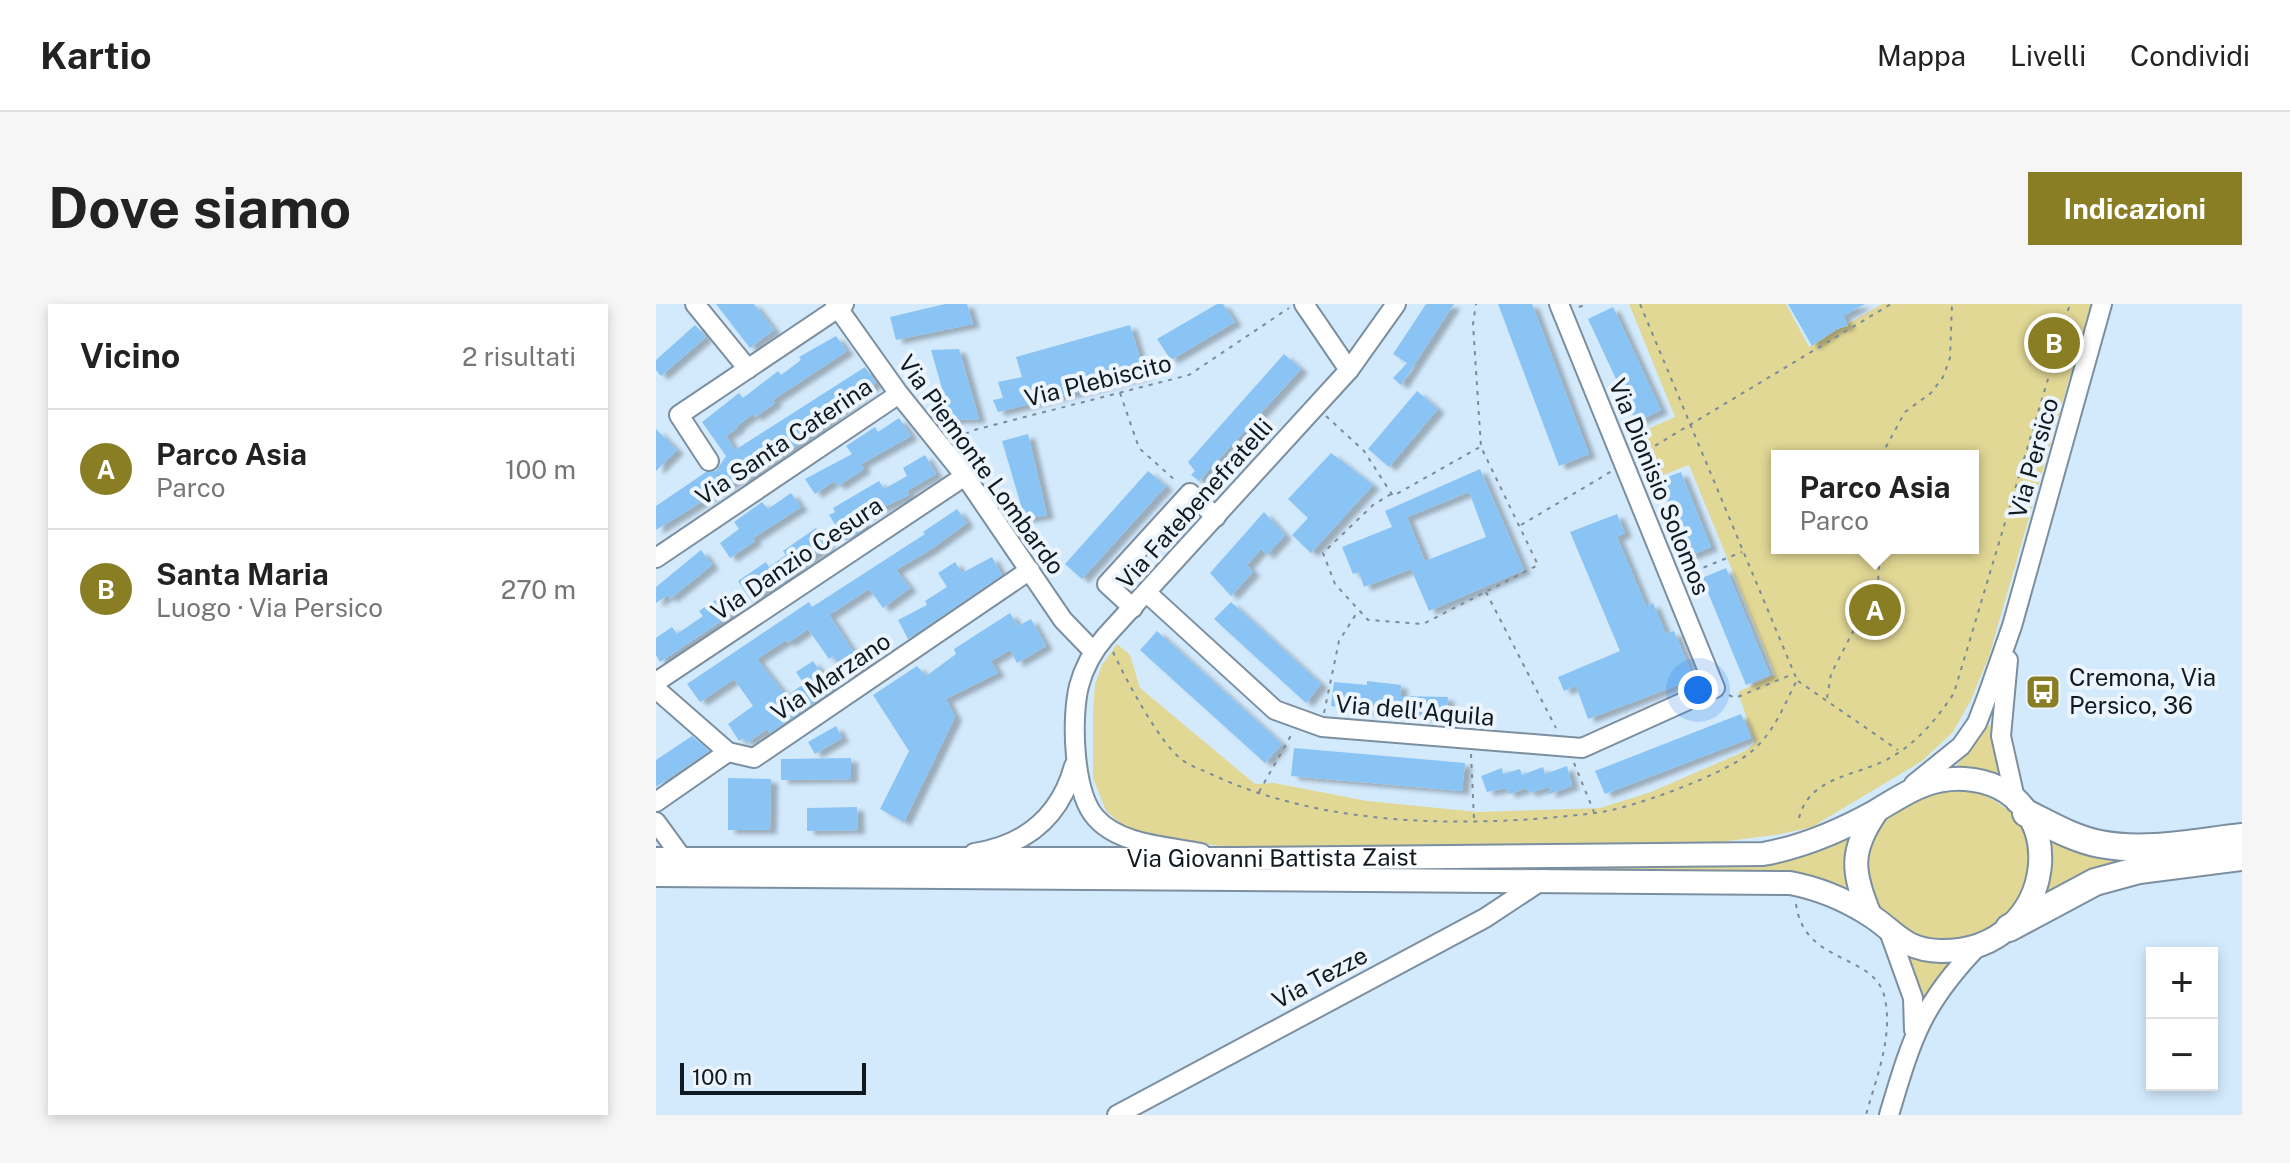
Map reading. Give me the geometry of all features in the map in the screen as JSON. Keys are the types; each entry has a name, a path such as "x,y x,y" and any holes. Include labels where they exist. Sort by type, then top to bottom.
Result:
{"highway":[{"name":"Via Giovanni Battista Zaist","path":"2021,808 2100,844 2129,847 2242,837"},
{"name":"Via Giovanni Battista Zaist","path":"2009,928 2095,882 2139,870 2242,857"}],"main road":[{"name":"Via Giovanni Battista Zaist","path":"656,859 1235,859 1763,854 1791,849 1877,810 1902,792 1935,782 1965,779 1989,785 2021,808 2038,835 2041,872 2027,910 2009,928 1979,945 1928,950 1907,945 1870,915 1818,889 1790,883 656,875"},
{"name":"Via Giovanni Battista Zaist","path":"1870,915 1856,881 1856,855 1862,832 1877,810"}],"street":[{"path":"695,304 748,369"},
{"path":"1304,304 1349,370"},
{"name":"Via Fatebenefratelli","path":"1235,859 1126,838 1096,819 1082,797 1077,756 1078,689 1099,644 1349,370 1396,304"},
{"name":"Via Dionisio Solomos","path":"1559,304 1715,688"},
{"name":"Via Persico","path":"1902,792 1961,746 1977,723 2012,626 2102,304"},
{"path":"709,461 679,415 839,305"},
{"name":"Via Piemonte Lombardo","path":"839,305 899,394 965,476 1063,620 1099,644"},
{"name":"Via Santa Caterina","path":"656,558 899,394"},
{"name":"Via Danzio Cesura","path":"656,682 965,476"},
{"path":"1133,608 1107,584 1190,493 1216,517"},
{"name":"Via Marzano","path":"728,752 754,758 1030,570"},
{"name":"Via dell'Aquila","path":"1147,593 1275,710 1322,727 1582,748 1715,688"},
{"name":"Via Persico","path":"2012,626 2001,736 2021,808"},
{"path":"656,689 728,752 656,802"},
{"name":"Via Fatebenefratelli","path":"934,859 1013,844 1039,827 1053,814 1067,791 1077,756"},
{"path":"656,822 683,859"},
{"name":"Via Tezze","path":"1117,1115 1485,918 1544,879"},
{"path":"1890,934 1913,998 1914,1033"},
{"path":"1889,1115 1914,1033 1947,978 1979,945"}],"path":[{"name":"Via Plebiscito","path":"941,445 974,430 1189,375 1296,304"},
{"path":"1476,304 1473,324 1481,447 1538,565 1423,624 1368,620 1335,584 1323,553 1373,505 1481,447"},
{"path":"1640,304 1797,680 1899,751"},
{"path":"1519,526 1891,304"},
{"path":"1884,450 1905,412 1931,393 1943,377 1950,358 1952,304"},
{"path":"1799,818 1802,804 1819,786 1889,759 1923,733 1954,693 2070,304"},
{"path":"1120,393 1139,448 1190,493"},
{"path":"1315,408 1364,451 1391,494"},
{"path":"709,461 737,503"},
{"path":"1671,580 1743,551"},
{"path":"1827,698 1831,674 1878,583 1880,554"},
{"path":"1486,592 1566,748 1595,813"},
{"path":"1322,727 1339,641 1359,610"},
{"path":"1099,644 1180,759 1258,793 1339,811 1474,821 1595,813 1665,792 1746,756 1768,737 1797,680"},
{"path":"1715,688 1735,698 1794,673"},
{"path":"1258,793 1300,719"},
{"path":"1470,739 1474,821"},
{"path":"1796,903 1803,927 1818,945 1866,971 1882,989 1887,1025 1866,1115"}],"shaded area":[{"path":"1629,304 1786,304 1809,347 1882,304 2091,304 1989,656 1971,700 1953,732 1922,761 1812,827 1682,847 1248,850 1143,835 1126,828 1106,811 1093,778 1093,710 1095,684 1102,665 1117,644 1130,655 1140,688 1255,784 1274,783 1367,801 1478,812 1600,808 1651,792 1745,751 1755,743 1738,692 1775,675 1689,465 1645,482 1627,438 1675,417"},
{"path":"1991,725 2002,775 1955,768 1985,727"},
{"path":"1965,787 2009,811 2029,840 2031,871 2018,901 1995,925 1965,939 1932,941 1900,926 1880,909 1868,876 1869,854 1874,835 1901,806 1941,790"},
{"path":"2041,825 2161,853 2040,901 2052,857"},
{"path":"1849,834 1845,856 1846,887 1843,889 1801,875 858,867 1767,863"},
{"path":"1903,948 1965,955 1919,1014 1918,982"}],"building":[{"path":"716,304 754,304 774,330 750,348"},
{"path":"945,304 967,304 973,324 896,340 890,317"},
{"path":"1217,304 1223,304 1235,322 1171,360 1157,339"},
{"path":"1426,304 1454,304 1401,385 1393,378 1407,363 1393,354"},
{"path":"1498,304 1532,304 1589,454 1559,466"},
{"path":"1788,304 1865,304 1843,316 1848,326 1836,329 1812,346"},
{"path":"1613,307 1661,410 1636,422 1588,319"},
{"path":"695,325 706,337 661,376 656,370 656,360"},
{"path":"1130,325 1145,375 998,412 993,400 1003,398 998,382 1022,377 1016,357"},
{"path":"836,336 847,351 773,400 775,403 755,417 753,414 737,426 726,436 735,450 865,367 876,383 801,443 750,474 752,477 743,483 740,478 656,530 656,506 706,472 716,471 726,456 702,422 739,393 743,398 778,371 781,375 801,360 799,357"},
{"path":"959,349 979,419 951,420 931,350"},
{"path":"1284,354 1301,369 1199,481 1191,475 1195,471 1188,462"},
{"path":"1417,391 1438,409 1389,467 1368,449"},
{"path":"899,418 911,436 861,464 864,469 838,486 834,481 815,494 805,479 852,454 846,446 875,427 878,432"},
{"path":"656,429 677,450 656,471"},
{"path":"1028,434 1047,515 1025,519 1002,441"},
{"path":"1331,453 1373,485 1311,553 1292,535 1308,518 1288,499"},
{"path":"925,455 936,474 907,491 909,495 861,518 866,527 846,541 829,515 835,512 833,508 879,481 884,489 907,476 903,468"},
{"path":"1480,469 1524,570 1429,611 1411,569 1364,587 1359,572 1353,574 1342,547 1392,527 1385,511","holes":["1469,492 1486,537 1425,561 1407,517"]},
{"path":"1148,471 1166,486 1082,579 1065,564"},
{"path":"1681,472 1711,547 1689,556 1659,480"},
{"path":"791,493 801,507 753,538 755,541 730,558 720,543 739,529 734,522 762,502 768,509"},
{"path":"957,509 967,523 896,570 910,588 883,608 869,589 829,615 854,653 863,648 873,662 849,679 833,656 829,659 808,629 757,659 786,696 804,684 796,672 813,661 833,690 770,733 767,729 747,743 743,738 739,741 728,724 753,706 734,679 700,702 687,684 809,602 812,607 925,534 923,532"},
{"path":"1264,512 1285,535 1267,555 1261,549 1247,565 1253,572 1231,596 1210,573"},
{"path":"1617,514 1625,533 1617,537 1646,606 1653,603 1666,634 1674,631 1694,679 1588,719 1576,686 1564,691 1558,677 1620,651 1570,532"},
{"path":"816,528 829,545 794,569 797,573 780,585 774,584 751,600 738,581 766,562 769,567 786,555 783,551"},
{"path":"701,550 712,565 670,599 668,595 656,603 656,587"},
{"path":"992,557 1002,575 908,639 898,620 927,605 925,601 947,587 938,573 955,562 962,573"},
{"path":"1726,568 1770,675 1746,685 1702,578"},
{"path":"720,597 732,614 660,662 656,655 656,638 672,627 677,634 703,616 699,611"},
{"path":"1231,602 1321,684 1306,703 1214,619"},
{"path":"1010,613 1018,626 1031,619 1046,646 1017,663 1010,650 991,661 998,673 946,699 955,717 904,822 880,809 909,751 873,695 917,666 926,676 956,654 954,649"},
{"path":"1157,631 1282,744 1265,763 1140,650"},
{"path":"1367,681 1401,685 1400,696 1448,697 1446,719 1331,706 1334,682 1367,685"},
{"path":"1741,714 1751,738 1605,794 1595,771"},
{"path":"836,726 842,738 815,754 808,742"},
{"path":"692,736 709,751 656,787 656,760"},
{"path":"1294,748 1465,763 1462,791 1291,776"},
{"path":"851,758 851,779 781,780 781,759"},
{"path":"1567,766 1572,786 1549,794 1549,787 1529,793 1527,788 1509,794 1506,788 1487,792 1481,776 1502,768 1503,774 1520,769 1522,775 1543,767 1545,774"},
{"path":"728,778 771,779 770,830 728,830"},
{"path":"857,807 858,830 807,831 807,808"}],"place":[{"name":"Santa Maria","path":"2054,343"},
{"name":"Parco Asia","path":"1875,610"},
{"name":"Cremona, Via Persico, 36","path":"2043,692"}]}
